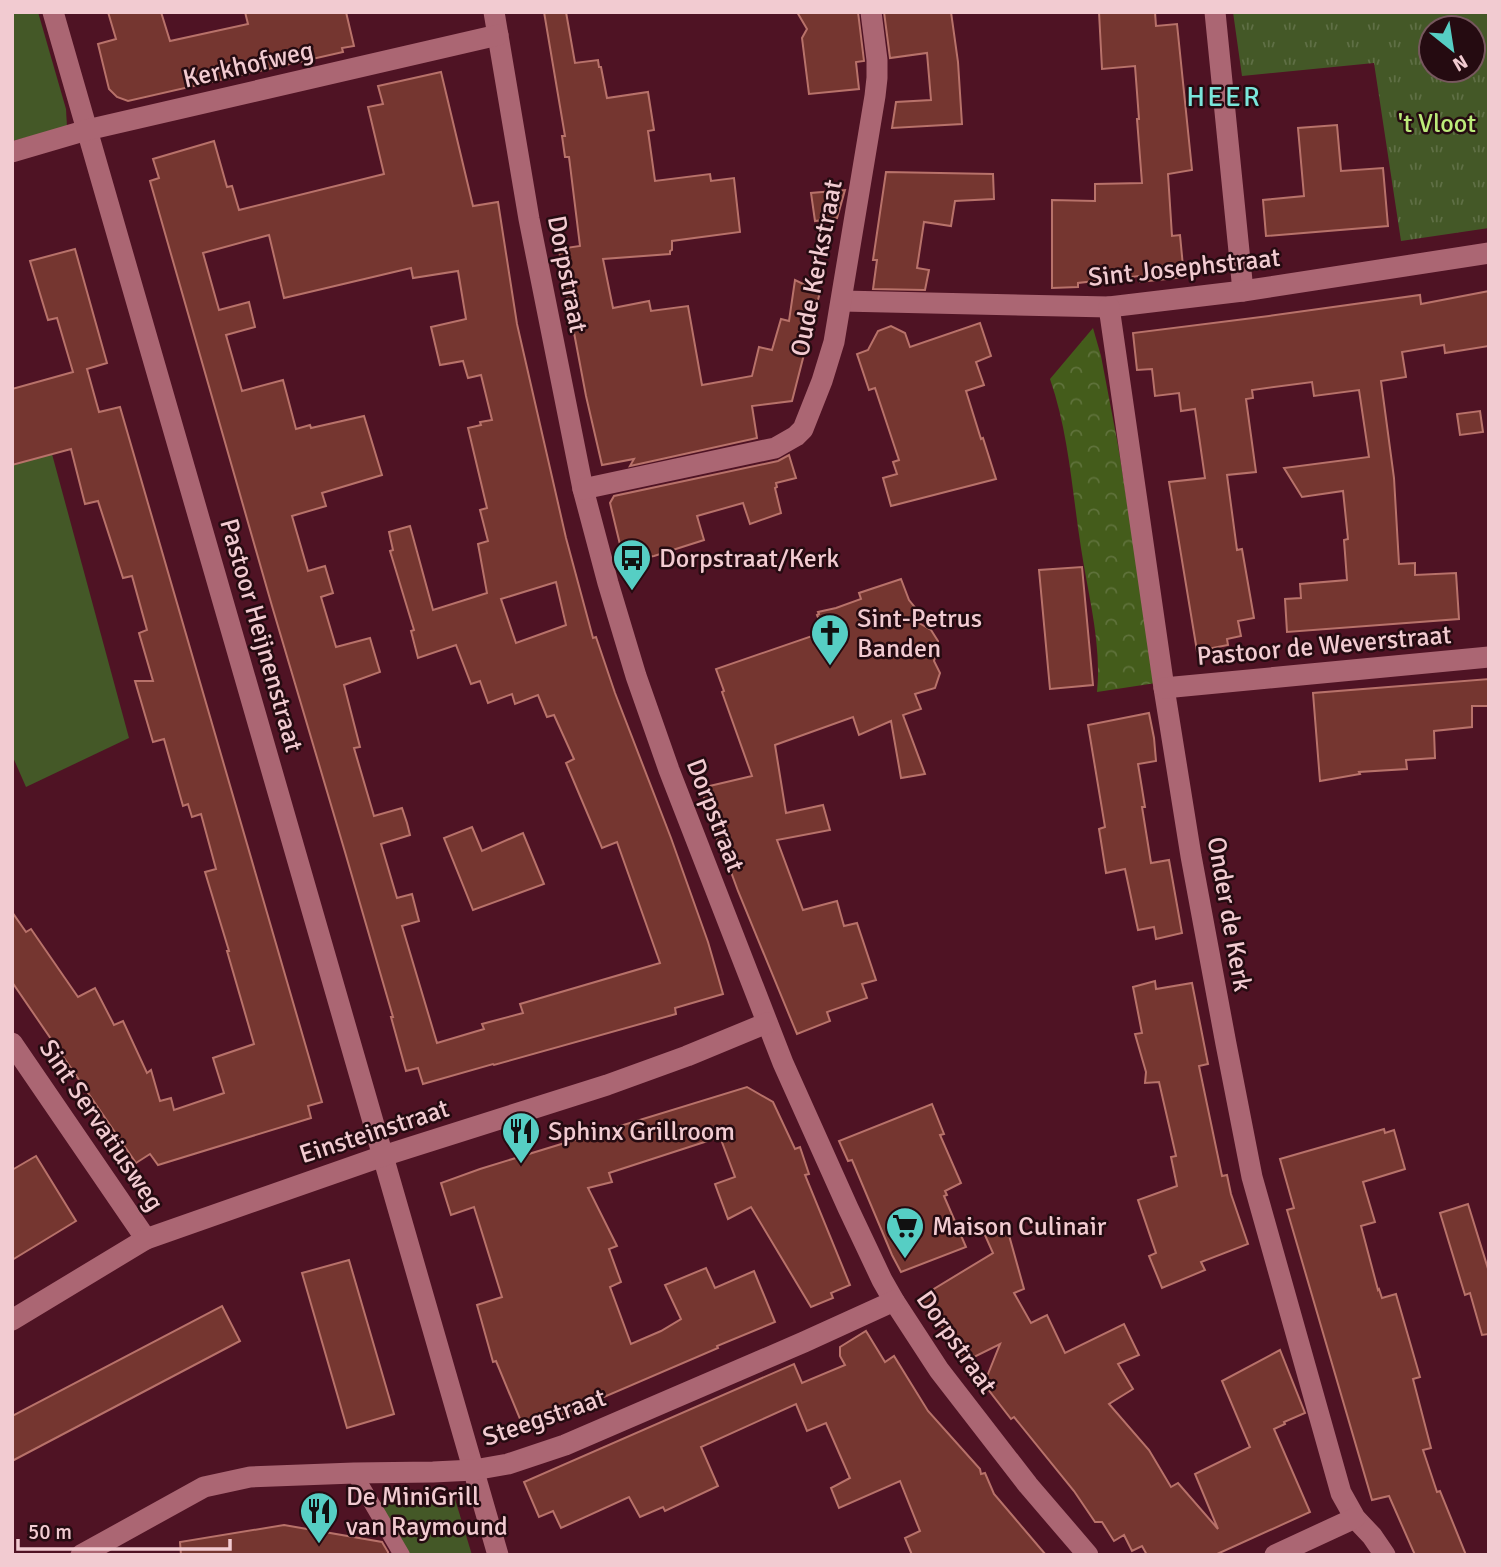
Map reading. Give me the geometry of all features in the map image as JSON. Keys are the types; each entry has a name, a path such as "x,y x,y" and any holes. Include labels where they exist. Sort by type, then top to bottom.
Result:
{"street":[{"name":"Pastoor Heijnenstraat","path":"53,12 498,1555"},
{"name":"Dorpstraat","path":"494,12 529,219 583,489 608,583 653,726 767,1024 848,1208 894,1301 963,1402 1028,1485 1088,1555"},
{"name":"Oude Kerkstraat","path":"583,489 775,448 803,429 834,342 842,301 876,87 877,60 871,12"},
{"path":"1215,12 1243,291"},
{"name":"Kerkhofweg","path":"12,152 87,130 498,35"},
{"name":"Sint Josephstraat","path":"842,301 1109,307 1243,291 1489,253"},
{"name":"Onder de Kerk","path":"1109,307 1191,856 1252,1177 1341,1493 1355,1518 1385,1555"},
{"name":"Pastoor de Weverstraat","path":"1164,688 1489,657"},
{"name":"Einsteinstraat","path":"12,1321 146,1239 383,1156 607,1085 767,1024"},
{"name":"Sint Servatiusweg","path":"12,1043 146,1239"},
{"name":"Steegstraat","path":"81,1555 204,1487 250,1477 474,1470 508,1464 565,1445 792,1348 894,1301"},
{"path":"1275,1555 1355,1518"}],"lane":[{"path":"354,1473 402,1555"}],"green space":[{"path":"12,12 38,12 66,109 67,127 12,141"},
{"name":"'t Vloot","path":"1233,12 1489,12 1489,228 1401,241 1374,63 1242,76"},
{"path":"1093,328 1118,445 1156,683 1097,692 1098,656 1093,620 1066,442 1050,379"},
{"path":"52,454 129,738 26,787 12,755 12,464"},
{"path":"436,1495 455,1499 472,1555 409,1555 379,1502"}],"building":[{"path":"108,12 161,12 170,41 248,24 245,12 346,12 354,46 342,48 343,52 128,101 117,97 109,89 98,44 116,39"},
{"path":"544,12 566,12 575,63 598,60 607,98 648,92 654,130 648,131 655,181 710,174 711,181 734,178 740,232 672,241 670,254 603,259 613,308 649,301 651,311 688,306 702,385 752,376 759,347 772,350 781,319 789,321 795,280 820,292 792,401 752,406 757,438 630,466 634,459 602,465 586,396 559,249 580,246 569,157 565,157 562,136 565,136"},
{"path":"797,12 858,12 864,61 856,62 859,89 809,94 802,38 807,29"},
{"path":"884,12 951,12 962,124 892,128 896,102 931,100 927,53 890,58"},
{"path":"1099,12 1155,12 1156,26 1177,24 1192,170 1168,174 1172,236 1180,235 1184,277 1140,282 1139,276 1078,283 1078,287 1052,288 1052,200 1095,201 1095,184 1142,183 1135,66 1102,69"},
{"path":"441,72 473,206 498,202 517,324 566,538 593,638 596,637 671,838 708,942 723,994 675,1008 676,1014 423,1084 418,1068 406,1071 393,1017 150,181 159,178 153,159 214,141 227,187 232,186 239,210 384,174 368,107 383,104 378,86","holes":["269,235 284,298 411,268 413,278 458,271 466,319 431,327 440,365 463,361 468,378 481,375 492,420 468,428 487,508 480,510 488,541 478,544 487,593 433,610 410,526 389,532 393,550 390,551 414,630 411,631 418,658 456,645 471,684 480,681 488,703 512,694 515,704 538,695 547,717 554,715 574,759 566,763 602,848 617,842 660,963 520,1004 523,1013 482,1024 484,1029 437,1043 402,926 419,921 412,894 397,898 381,844 410,835 407,823 402,808 374,816 354,748 360,747 344,685 380,672 370,638 336,647 321,597 333,593 325,566 308,571 292,516 326,506 322,493 382,475 364,416 296,429 283,380 242,391 226,335 255,327 249,302 219,310 203,253","556,582 566,625 516,643 501,599"]},
{"path":"1337,125 1341,171 1383,168 1388,226 1266,236 1263,200 1304,196 1298,128"},
{"path":"886,172 993,174 994,199 955,201 951,226 924,222 917,268 929,270 925,290 873,289 877,260 873,260"},
{"path":"845,190 837,218 815,221 811,193"},
{"path":"75,249 107,363 87,369 99,412 120,407 322,1102 308,1106 311,1118 158,1165 150,1154 136,1163 12,982 12,912 26,932 31,929 78,997 95,988 114,1025 123,1021 147,1073 151,1070 160,1101 171,1098 174,1110 224,1093 213,1058 254,1044 205,872 216,869 201,814 192,817 188,804 183,806 164,739 153,742 135,681 153,681 139,633 147,630 132,576 123,578 98,501 85,504 71,449 12,465 12,389 73,372 57,318 48,320 30,261"},
{"path":"1489,291 1489,346 1445,353 1444,345 1402,352 1406,377 1381,381 1394,478 1399,564 1415,563 1415,575 1456,573 1459,619 1287,632 1285,599 1301,598 1300,584 1347,580 1344,540 1348,539 1343,491 1302,497 1284,468 1369,457 1359,390 1314,396 1312,382 1252,390 1253,398 1246,399 1256,472 1227,475 1237,550 1242,549 1254,618 1238,621 1241,636 1227,639 1228,645 1197,651 1169,482 1205,478 1195,409 1181,411 1179,393 1155,396 1152,369 1137,370 1133,333 1420,295 1421,304"},
{"path":"980,323 991,356 976,362 984,385 966,391 996,479 891,506 883,478 897,474 893,462 899,460 875,388 869,390 857,354 868,350 878,331 891,326 905,333 910,347"},
{"path":"1480,411 1483,432 1460,435 1457,414"},
{"path":"789,455 796,478 776,483 781,513 750,524 743,503 697,516 704,540 654,556 624,561 610,503 614,496 778,461"},
{"path":"1082,567 1093,685 1050,689 1039,570"},
{"path":"901,579 909,600 917,610 919,623 931,630 938,641 934,661 940,673 935,688 915,694 921,709 903,715 925,774 901,778 891,721 859,735 853,717 775,745 786,813 823,805 830,830 777,840 803,910 837,901 844,926 857,923 876,980 862,984 867,998 827,1012 830,1021 797,1034 724,853 722,854 701,788 752,776 716,669 824,632 818,612 861,599 859,593"},
{"path":"1489,679 1489,706 1472,706 1472,727 1434,731 1435,758 1406,760 1407,769 1359,772 1360,774 1320,781 1313,693"},
{"path":"1149,713 1156,761 1138,764 1145,807 1142,807 1151,863 1169,860 1182,933 1156,939 1154,927 1138,930 1125,869 1106,873 1099,829 1105,827 1088,725"},
{"path":"472,827 482,851 523,833 544,884 473,910 444,838"},
{"path":"1155,981 1156,989 1192,983 1208,1064 1199,1066 1222,1176 1227,1175 1248,1244 1201,1262 1205,1270 1162,1288 1149,1256 1156,1253 1138,1200 1177,1186 1171,1157 1176,1156 1159,1082 1145,1083 1146,1072 1135,1034 1142,1033 1133,987"},
{"path":"747,1087 773,1102 795,1149 800,1147 809,1174 805,1175 850,1285 831,1293 833,1298 811,1307 751,1207 728,1219 715,1184 735,1177 720,1137 609,1173 612,1182 588,1188 617,1246 609,1249 621,1282 610,1287 631,1344 681,1319 665,1285 706,1268 715,1288 754,1271 775,1322 525,1431 496,1361 493,1362 477,1305 502,1297 474,1207 451,1215 441,1183"},
{"path":"932,1104 944,1134 940,1135 961,1183 945,1191 947,1195 944,1196 966,1247 901,1272 852,1160 848,1161 839,1141"},
{"path":"1384,1129 1385,1133 1394,1130 1405,1169 1363,1182 1375,1222 1361,1226 1382,1298 1396,1294 1420,1377 1413,1379 1431,1448 1423,1450 1437,1492 1440,1491 1466,1555 1415,1555 1389,1496 1372,1500 1287,1210 1294,1208 1280,1159"},
{"path":"36,1156 76,1221 12,1260 12,1170"},
{"path":"1468,1204 1489,1272 1489,1334 1482,1335 1470,1293 1465,1295 1440,1213"},
{"path":"1007,1228 1024,1289 1014,1293 1031,1323 1047,1315 1065,1353 1124,1324 1139,1355 1118,1364 1133,1389 1109,1404 1149,1450 1171,1487 1178,1483 1218,1529 1195,1474 1250,1447 1222,1381 1280,1350 1305,1413 1274,1429 1310,1512 1215,1555 1147,1555 1142,1546 1132,1551 1124,1535 1114,1541 1102,1522 1095,1522 1074,1491 984,1384 1000,1344 966,1361 919,1298 993,1253 984,1233"},
{"path":"349,1260 394,1414 347,1428 302,1273"},
{"path":"222,1306 240,1341 12,1461 12,1416"},
{"path":"866,1331 885,1362 894,1356 928,1411 980,1469 981,1474 985,1473 994,1494 1046,1555 912,1555 905,1538 920,1531 900,1481 839,1508 831,1488 850,1478 826,1423 807,1431 796,1404 701,1447 718,1486 665,1511 663,1507 640,1517 629,1497 561,1528 553,1511 539,1517 524,1482 794,1364 802,1383 845,1365 840,1356 840,1347"},
{"path":"284,1525 382,1542 388,1555 181,1555 180,1542"}],"place":[{"name":"Dorpstraat/Kerk","path":"632,592"},
{"name":"Sint-Petrus Banden","path":"830,667"},
{"name":"Sphinx Grillroom","path":"521,1165"},
{"name":"Maison Culinair","path":"905,1260"},
{"name":"De MiniGrill van Raymound","path":"319,1545"}],"district":[{"name":"HEER","path":"1224,96"}]}
